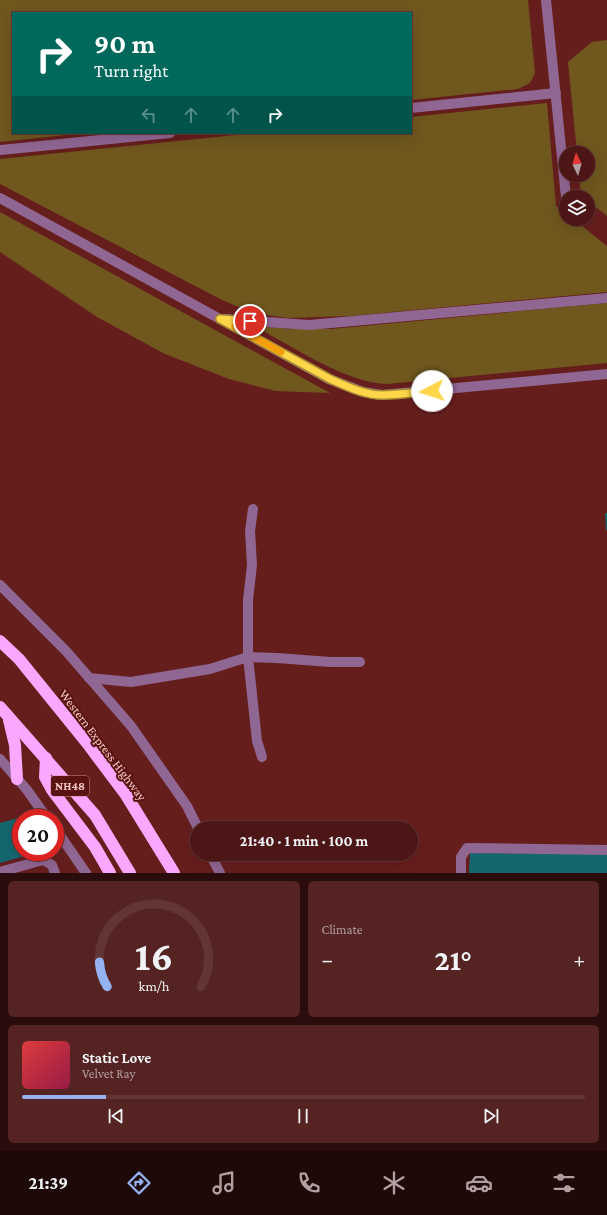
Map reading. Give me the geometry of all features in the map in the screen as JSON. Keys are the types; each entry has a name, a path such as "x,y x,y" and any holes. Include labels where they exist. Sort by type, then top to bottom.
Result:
{"highway":[{"name":"Western Express Highway","path":"0,641 19,659 126,794 174,873"},
{"name":"NH48","path":"4,712 46,758 94,815 130,873"},
{"path":"4,712 15,745 17,779"},
{"path":"46,758 45,777 52,790 95,847 110,873"}],"street":[{"path":"546,0 565,190"},
{"path":"412,108 556,93"},
{"path":"1,150 160,134"},
{"path":"0,198 330,379 363,392 382,395 607,374"},
{"path":"220,319 309,326 607,298"},
{"path":"253,509 250,531 252,565 248,600 248,657 257,741 262,757"},
{"path":"0,585 66,651 130,726 187,806 194,821"},
{"path":"89,678 131,682 210,669 248,657 330,662 360,662"},
{"path":"0,760 40,809"},
{"path":"64,841 86,873"},
{"path":"461,873 461,857 468,848 607,850"},
{"path":"0,872 43,860 52,865 55,873"},
{"path":"214,861 220,873"}],"shaded area":[{"path":"0,0 528,0 535,73 530,83 518,89 412,100 412,12 12,12 12,134 76,134 0,142"},
{"path":"607,40 607,216 595,207 595,190 580,190 580,182 595,182 595,146 576,146 568,62 592,42"},
{"path":"547,103 556,206 559,208 559,226 582,226 607,246 607,292 350,316 288,318 253,313 222,300 0,184 0,159 247,134 412,134 412,117"},
{"path":"0,212 330,393 275,391 229,379 165,354 97,317 0,252"},
{"path":"607,303 607,363 387,384 355,378 337,371 254,326 292,329 331,329"}],"building":[{"path":"605,513 607,513 607,530 606,530"},
{"path":"12,820 12,860 0,863 0,823"},
{"path":"470,853 607,854 607,873 469,873"}],"slow traffic":[{"path":"235,327 281,352"}],"route":[{"path":"250,321 220,319 330,379 363,392 382,395 432,391"}]}
